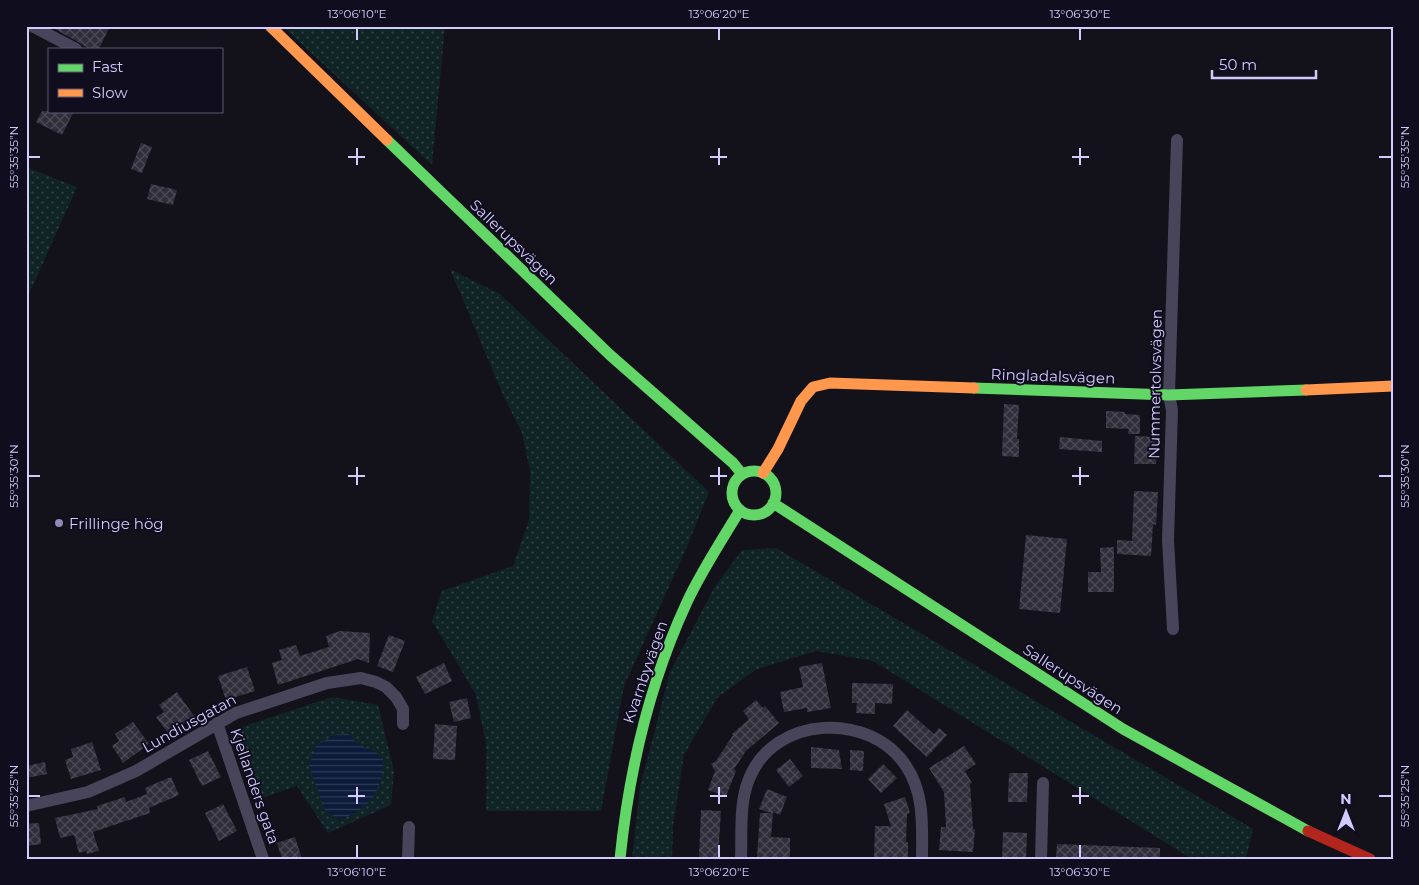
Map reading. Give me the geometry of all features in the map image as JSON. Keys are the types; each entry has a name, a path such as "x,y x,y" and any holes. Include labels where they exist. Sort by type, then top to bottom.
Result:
{"main road":[{"name":"Sallerupsvägen","path":"270,26 610,355 733,463 742,474"},
{"name":"Ringladalsvägen","path":"763,473 778,449 801,401 813,387 830,383 1169,395 1393,386"},
{"path":"753,471 763,473 771,479 775,486 776,493 773,503 765,512 758,514 751,514 740,510 732,494 736,481 742,474 753,471"},
{"name":"Sallerupsvägen","path":"773,503 1123,729 1312,833 1370,859"},
{"name":"Kvarnbyvägen","path":"620,859 623,820 634,756 646,708 687,601 710,558 740,510"}],"street":[{"path":"32,26 74,48"},
{"name":"Nummertolvsvägen","path":"1173,629 1168,540 1172,410 1169,395 1177,140"},
{"name":"Lundiusgatan","path":"26,806 88,792 128,774 236,713 318,686 361,678 376,682 386,687 396,697 403,710 403,724"},
{"name":"Kjellanders gata","path":"217,723 263,859"},
{"path":"741,859 744,798 749,778 760,761 772,747 790,736 809,730 831,727 852,730 875,737 892,750 906,766 917,786 922,806 922,859"},
{"path":"1041,859 1043,783"},
{"path":"408,859 409,827"}],"green space":[{"path":"282,26 445,26 432,165"},
{"path":"26,167 77,187 26,301"},
{"path":"450,269 500,294 709,492 687,547 624,686 601,811 486,811 486,744 476,695 432,621 442,591 513,566 529,520 530,471 522,433 503,395"},
{"path":"776,548 1253,829 1246,859 1192,859 873,661 816,651 755,670 717,698 684,755 673,827 672,859 632,859 640,787 670,672 714,588 742,550"},
{"path":"332,697 378,705 394,771 391,805 328,833 297,786 254,801 233,730"}],"water":[{"path":"348,734 358,744 376,752 384,761 380,783 372,798 360,810 339,820 325,810 309,766 316,746 334,735"}],"building":[{"path":"50,26 110,26 99,48 88,48"},
{"path":"42,111 74,112 62,135 36,122"},
{"path":"141,143 152,147 142,173 131,169"},
{"path":"151,184 177,190 173,205 147,199"},
{"path":"1004,404 1019,405 1017,439 1019,439 1019,457 1002,456"},
{"path":"1106,411 1140,415 1140,434 1128,434 1129,429 1106,428"},
{"path":"1135,436 1157,437 1156,464 1134,464"},
{"path":"1060,437 1102,441 1102,452 1059,449"},
{"path":"1134,491 1158,492 1156,525 1153,524 1151,556 1117,554 1117,540 1132,541"},
{"path":"1026,535 1067,539 1060,613 1019,609"},
{"path":"1114,547 1114,592 1088,592 1088,572 1101,572 1100,548"},
{"path":"340,631 370,633 369,663 358,659 278,685 272,663 282,660 279,650 296,645 300,656 329,647 326,636"},
{"path":"389,635 405,641 393,672 377,666"},
{"path":"444,663 452,681 425,694 416,677"},
{"path":"822,663 831,708 807,712 807,708 784,712 780,692 803,687 799,667"},
{"path":"247,667 255,691 226,700 218,676"},
{"path":"852,683 893,684 892,704 875,703 875,714 856,713 857,703 852,703"},
{"path":"177,692 194,716 169,734 156,717 164,712 159,705"},
{"path":"467,698 471,718 454,722 449,702"},
{"path":"756,700 763,708 765,706 779,723 746,751 734,769 736,771 726,796 708,790 715,771 711,764 716,761 732,734 749,719 743,711"},
{"path":"907,710 934,734 939,728 947,735 927,757 893,726"},
{"path":"133,722 149,744 123,763 112,746 119,741 115,734"},
{"path":"435,724 457,726 455,760 433,759"},
{"path":"92,742 101,770 71,779 65,760 73,757 71,749"},
{"path":"964,746 976,764 965,771 972,783 970,784 973,829 975,829 973,852 939,850 941,827 946,827 944,792 929,768"},
{"path":"811,747 839,750 842,769 811,768"},
{"path":"850,750 864,751 863,771 850,770"},
{"path":"208,751 221,777 202,786 189,760"},
{"path":"790,759 803,776 789,787 776,770"},
{"path":"45,762 47,774 26,778 26,766"},
{"path":"883,764 897,778 881,793 868,779"},
{"path":"1009,773 1028,773 1027,802 1008,802"},
{"path":"171,777 179,795 149,808 150,813 93,832 99,851 87,854 86,851 79,853 74,835 60,838 55,818 98,809 97,806 125,797 126,802 147,794 145,788"},
{"path":"767,789 787,797 780,815 773,812 771,837 790,838 790,858 757,857 760,813 771,813 759,809"},
{"path":"905,797 910,813 907,814 906,842 908,842 908,859 874,859 875,826 891,826 884,804"},
{"path":"223,804 237,831 219,841 205,813"},
{"path":"701,810 721,811 718,859 699,857"},
{"path":"39,823 41,844 26,846 26,824"},
{"path":"1003,832 1027,833 1026,859 1002,859"},
{"path":"295,837 302,859 282,859 277,843"},
{"path":"1057,844 1160,848 1160,859 1056,859"}],"traffic: fast":[{"path":"387,140 610,355 733,463 742,474"},
{"path":"974,388 1169,395 1306,390"},
{"path":"754,471 766,475 772,481 776,493 772,505 766,511 754,515 742,511 736,505 732,493 736,481 742,475 754,471"},
{"path":"773,503 1123,729 1308,831"},
{"path":"620,859 635,760 651,696 662,664 693,590 740,510"}],"traffic: slow":[{"path":"270,26 387,140"},
{"path":"763,473 778,449 801,401 813,387 830,383 974,388"},
{"path":"1306,390 1393,386"}],"traffic: jam":[{"path":"1308,831 1370,859"}],"place":[{"name":"Frillinge hög","path":"59,523"}]}
